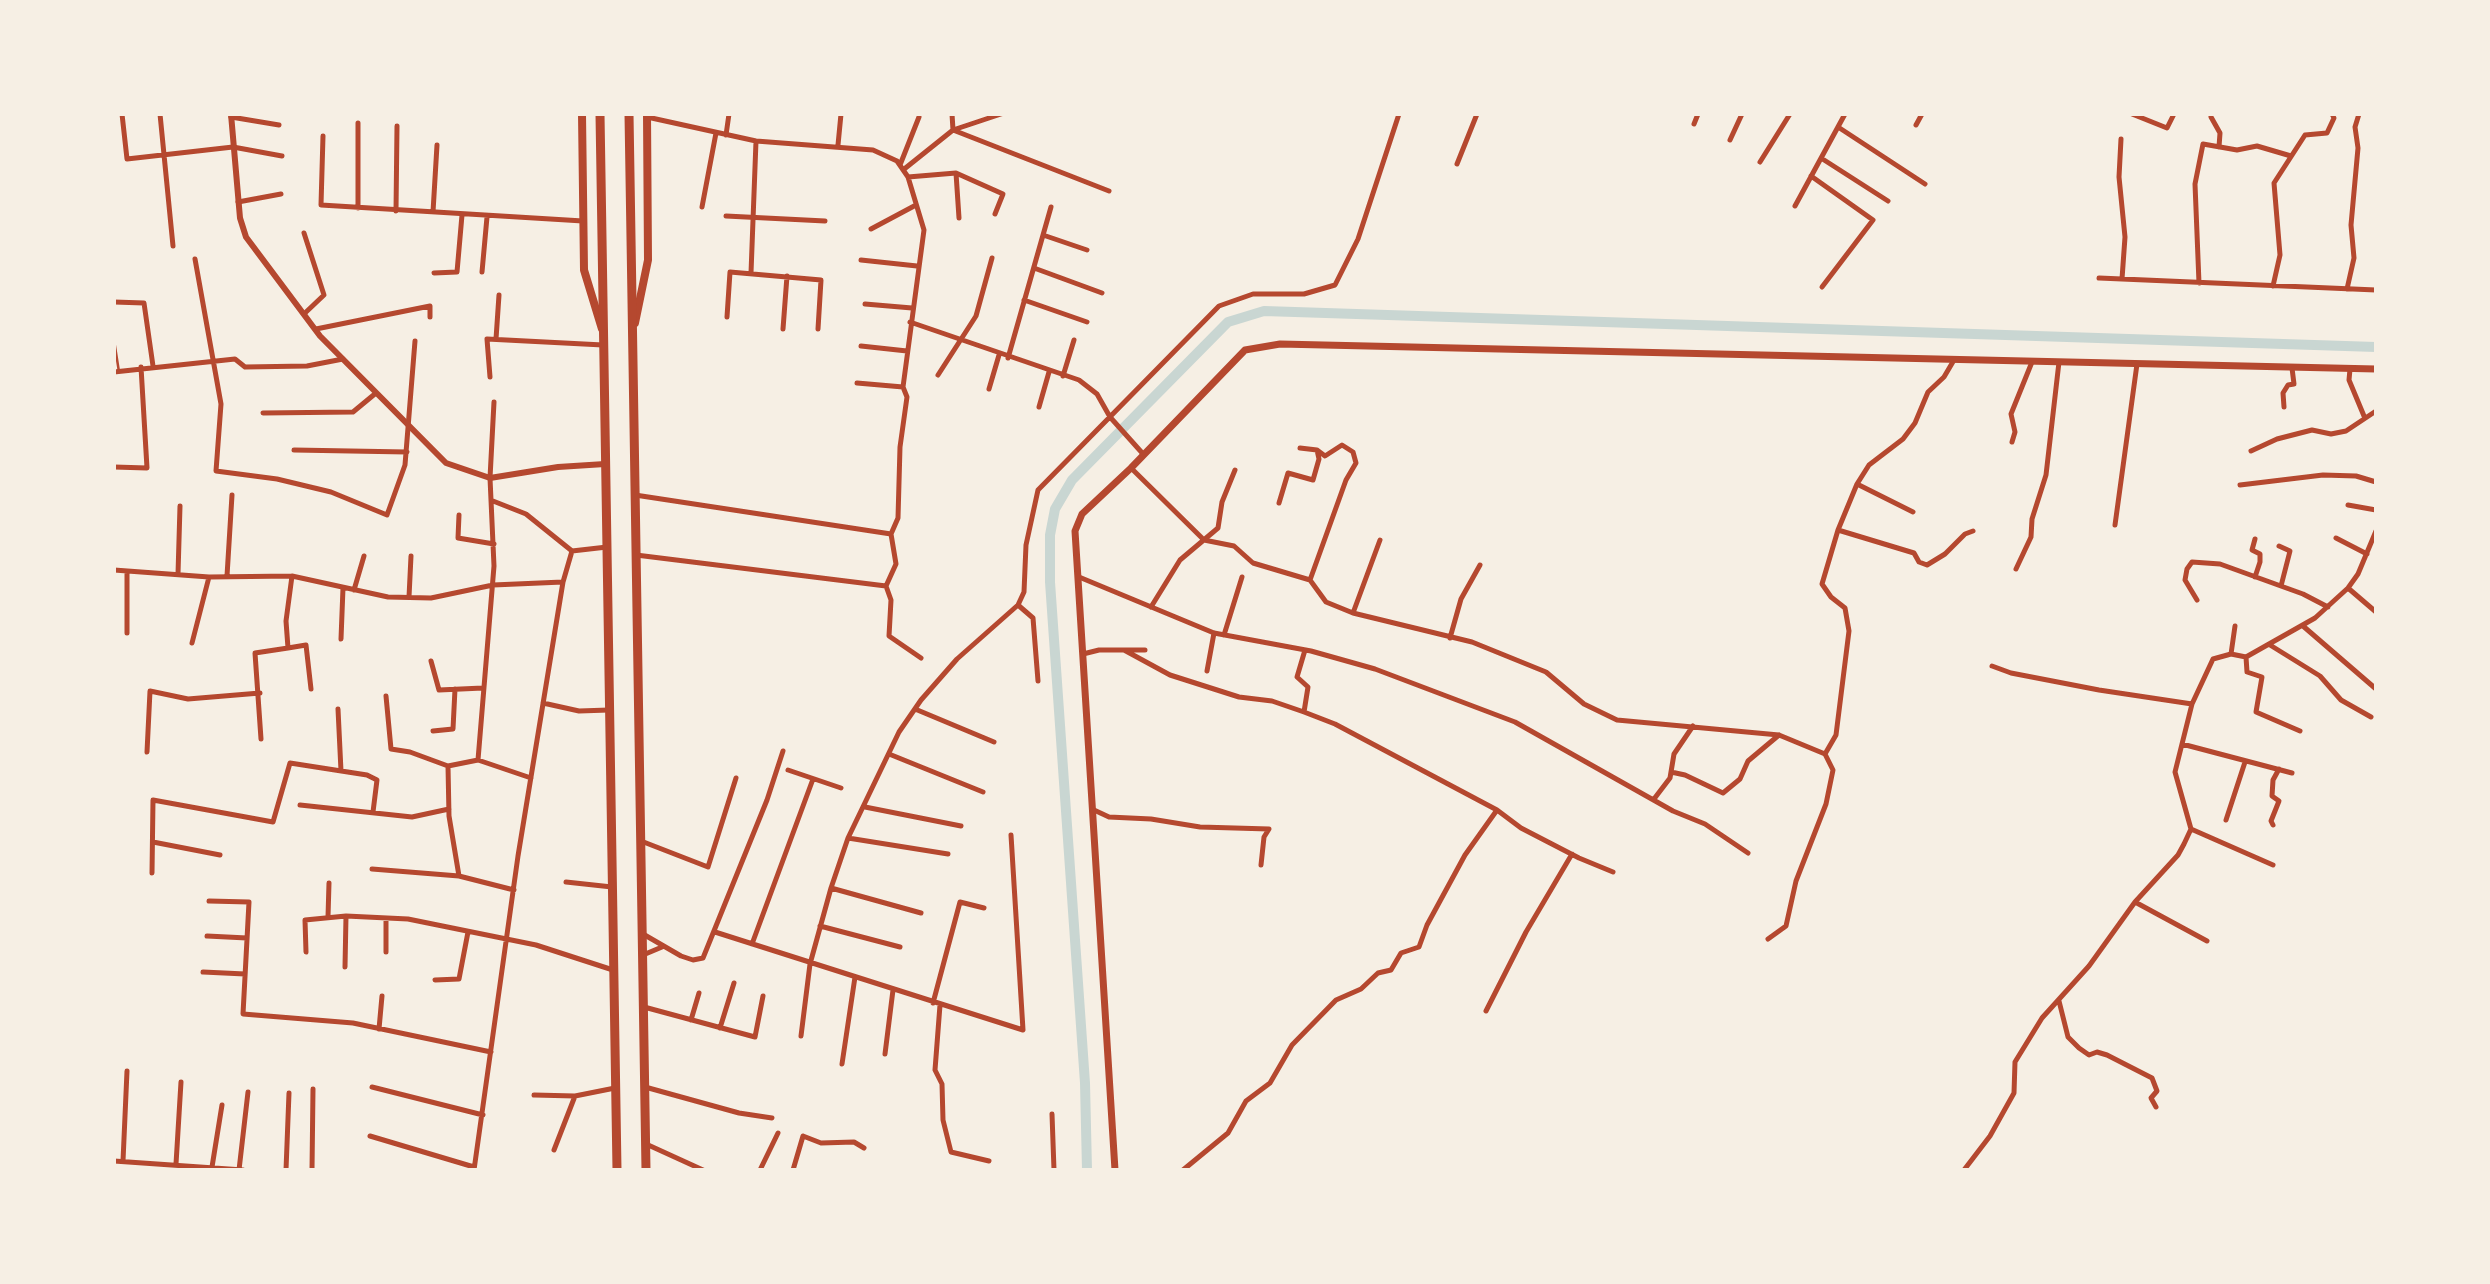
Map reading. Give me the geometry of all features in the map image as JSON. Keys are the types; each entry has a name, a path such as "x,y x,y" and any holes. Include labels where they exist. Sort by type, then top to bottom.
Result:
{"highway":[{"path":"600,114 617,1170"},
{"path":"629,114 646,1170"}],"main road":[{"path":"582,114 584,270 603,333"},
{"path":"633,332 648,260 647,115"},
{"path":"1115,1170 1077,521 1245,350 1280,344 2376,369"}],"street":[{"path":"122,114 127,159 233,147 282,156"},
{"path":"160,114 173,246"},
{"path":"726,135 729,114"},
{"path":"838,145 841,114"},
{"path":"952,114 953,130"},
{"path":"901,168 953,130 1002,114"},
{"path":"801,1035 810,964 848,838 889,754 915,709 957,659 1018,605 1024,592 1026,545 1038,490 1219,306 1253,294 1304,294 1335,285 1358,239 1399,114"},
{"path":"1457,164 1477,114"},
{"path":"1694,124 1698,114"},
{"path":"1730,140 1742,114"},
{"path":"1760,162 1790,114"},
{"path":"1795,206 1845,114"},
{"path":"1916,125 1922,114"},
{"path":"2132,114 2168,128 2174,114"},
{"path":"2273,286 2280,255 2274,183 2305,135 2327,132 2334,118 2332,114"},
{"path":"2347,289 2354,258 2351,225 2358,148 2355,127 2359,114"},
{"path":"279,125 231,115 239,202 246,237 316,330 343,359 446,463 490,478 558,467 605,464"},
{"path":"647,115 756,141 838,145 873,150 901,168 908,177 924,230 916,266 903,387 907,397 900,447 898,518 891,534 896,564 886,586 891,600 889,636 920,658"},
{"path":"901,168 919,117"},
{"path":"2211,117 2220,132 2219,147"},
{"path":"358,123 358,208"},
{"path":"396,211 397,126"},
{"path":"1838,127 1925,184"},
{"path":"953,130 1109,191"},
{"path":"702,206 716,133"},
{"path":"323,135 321,205 583,221"},
{"path":"2121,139 2119,177 2125,237 2122,279"},
{"path":"751,273 756,141"},
{"path":"2199,283 2195,184 2203,144 2237,150 2257,146 2291,156"},
{"path":"433,212 437,145"},
{"path":"1821,158 1888,201"},
{"path":"908,177 956,173 1003,194 995,214"},
{"path":"956,173 959,218"},
{"path":"1811,176 1873,220 1822,288"},
{"path":"239,202 281,194"},
{"path":"871,229 916,205"},
{"path":"1008,358 1051,207"},
{"path":"434,273 457,272 462,215"},
{"path":"482,272 487,216"},
{"path":"726,216 825,221"},
{"path":"304,233 324,295 305,313"},
{"path":"1043,235 1087,250"},
{"path":"938,375 976,316 992,258"},
{"path":"195,259 221,404 216,471 277,479 331,492 387,514 407,452 415,341"},
{"path":"861,260 916,266"},
{"path":"1034,268 1102,293"},
{"path":"727,317 730,272 821,279 818,329"},
{"path":"783,328 787,276"},
{"path":"2099,278 2376,290"},
{"path":"496,339 499,295"},
{"path":"1024,300 1087,322"},
{"path":"114,302 144,303 153,366"},
{"path":"865,304 912,308"},
{"path":"316,330 430,306 430,317"},
{"path":"910,322 999,355 1079,380 1097,394 1110,417 1143,455"},
{"path":"489,377 487,339 603,345"},
{"path":"1063,376 1074,340"},
{"path":"861,346 908,351"},
{"path":"989,389 999,355"},
{"path":"116,372 141,367 235,359 245,368 306,366 343,359"},
{"path":"1825,754 1836,735 1849,631 1845,608 1831,597 1822,584 1838,530 1857,484 1869,465 1903,439 1915,423 1928,392 1944,377 1954,360"},
{"path":"2012,442 2015,432 2011,414 2032,362"},
{"path":"2016,569 2031,537 2032,519 2046,475 2059,362"},
{"path":"2115,526 2137,364"},
{"path":"114,467 147,468 141,367"},
{"path":"2284,408 2283,393 2288,385 2294,384 2292,368"},
{"path":"2350,369 2349,380 2364,416"},
{"path":"1039,407 1049,372"},
{"path":"857,383 903,387"},
{"path":"263,413 353,412 376,393"},
{"path":"478,760 493,585 493,501 490,478 494,402"},
{"path":"2251,451 2277,439 2312,430 2331,434 2346,431 2364,416 2376,411"},
{"path":"1300,448 1317,450 1325,456 1342,444 1353,452 1356,463 1346,480 1310,580"},
{"path":"294,450 407,452"},
{"path":"1279,503 1288,473 1313,480 1319,459 1317,450"},
{"path":"1131,468 1204,540 1234,546 1253,563 1310,580 1326,602 1353,613 1472,642 1546,673 1584,704 1617,720 1779,735 1825,754 1833,770 1826,804 1796,881 1786,926 1768,939"},
{"path":"1150,607 1181,560 1218,528 1222,502 1235,470"},
{"path":"2240,485 2323,475 2356,476 2376,482"},
{"path":"1857,484 1913,512"},
{"path":"227,576 232,495"},
{"path":"635,495 891,534"},
{"path":"493,501 526,514 572,551 607,547"},
{"path":"2348,505 2376,510"},
{"path":"178,574 180,506"},
{"path":"459,515 458,538 494,544"},
{"path":"1838,530 1914,553 1919,562 1927,565 1945,554 1965,534 1973,531"},
{"path":"1964,1170 1990,1136 2014,1093 2015,1062 2042,1018 2090,966 2135,902 2178,855 2191,829 2175,772 2192,704 2213,659 2231,654 2246,657 2303,626 2328,607 2348,588 2376,535"},
{"path":"2336,538 2367,554"},
{"path":"2255,539 2252,550 2260,554 2255,577"},
{"path":"1353,613 1380,540"},
{"path":"2279,546 2290,551 2281,586"},
{"path":"370,1136 474,1169 531,778 563,582 572,551"},
{"path":"636,555 886,586"},
{"path":"354,590 364,556"},
{"path":"410,597 411,556"},
{"path":"2197,600 2185,580 2187,569 2192,562 2220,564 2281,586 2328,607"},
{"path":"1450,638 1461,599 1480,565"},
{"path":"114,570 209,577 292,576 388,597 444,598 493,585 563,582"},
{"path":"127,571 127,633"},
{"path":"288,648 286,621 292,576"},
{"path":"192,643 209,577"},
{"path":"1224,635 1242,577"},
{"path":"1079,578 1214,633 1305,650 1406,679 1515,722 1618,781 1705,824 1748,853"},
{"path":"341,639 343,588"},
{"path":"2348,588 2376,612"},
{"path":"1018,605 1033,618 1038,681"},
{"path":"2231,654 2235,626"},
{"path":"2303,626 2375,689"},
{"path":"1207,671 1214,633"},
{"path":"261,739 260,692 255,653 306,645 311,689"},
{"path":"2270,645 2320,676 2341,700 2371,717"},
{"path":"1083,654 1100,650 1145,650"},
{"path":"1124,650 1170,675 1239,697 1272,701 1335,724 1497,810 1521,828 1613,872"},
{"path":"1304,712 1307,687 1297,677 1305,650"},
{"path":"2246,657 2247,672 2262,677 2256,698 2256,712 2300,731"},
{"path":"431,661 439,690 483,688"},
{"path":"1992,666 2038,677 2192,704"},
{"path":"433,731 453,729 455,690"},
{"path":"147,752 150,691 188,699 260,692"},
{"path":"386,696 391,749 410,752 447,766 478,760 531,778"},
{"path":"543,703 579,711 609,710"},
{"path":"338,709 341,771"},
{"path":"915,709 994,742"},
{"path":"1654,799 1671,772 1674,754 1693,726"},
{"path":"1671,772 1685,775 1723,793 1740,779 1748,761 1779,735"},
{"path":"2182,744 2267,768 2292,772"},
{"path":"643,934 662,947 693,960 703,958 767,800 783,751"},
{"path":"889,754 983,792"},
{"path":"2226,820 2245,762"},
{"path":"152,873 153,800 273,822 290,763 367,775 377,780 373,812"},
{"path":"447,766 449,808 459,876"},
{"path":"2273,825 2271,821 2279,801 2272,796 2273,780 2279,769"},
{"path":"788,770 841,788"},
{"path":"641,841 708,867 736,778"},
{"path":"752,944 813,779"},
{"path":"300,805 412,817 449,808"},
{"path":"865,807 961,826"},
{"path":"1094,810 1109,817 1151,818 1200,827 1269,829 1264,837 1261,865"},
{"path":"1183,1170 1228,1133 1246,1101 1270,1083 1292,1045 1336,1000 1361,989 1378,973 1391,970 1401,953 1419,947 1427,925 1465,855 1497,810"},
{"path":"2191,829 2273,864"},
{"path":"715,932 1023,1030 1011,835"},
{"path":"848,838 948,854"},
{"path":"153,842 220,855"},
{"path":"1486,1011 1525,932 1572,854"},
{"path":"372,869 459,876 514,890"},
{"path":"566,882 612,887"},
{"path":"328,918 329,883"},
{"path":"831,888 921,913"},
{"path":"209,901 249,902 243,1014 353,1023 491,1052"},
{"path":"984,908 960,902 937,1004 938,1051 935,1070 943,1084 943,1120 951,1152 989,1161"},
{"path":"2135,902 2207,942"},
{"path":"345,967 346,916"},
{"path":"306,952 304,920 346,916 408,919 508,939 614,971"},
{"path":"386,918 386,952"},
{"path":"820,926 900,947"},
{"path":"435,980 460,979 468,932"},
{"path":"206,936 247,938"},
{"path":"643,955 662,947"},
{"path":"203,972 245,974"},
{"path":"842,1064 855,977"},
{"path":"720,1028 734,983"},
{"path":"885,1054 893,990"},
{"path":"691,1020 699,993"},
{"path":"379,1028 382,996"},
{"path":"644,1007 755,1037 763,996"},
{"path":"2059,1001 2068,1037 2089,1055 2097,1052 2107,1055 2152,1078 2157,1091 2151,1098 2156,1107"},
{"path":"123,1161 127,1071"},
{"path":"176,1164 181,1082"},
{"path":"372,1087 483,1115"},
{"path":"645,1087 739,1113 772,1118"},
{"path":"534,1095 575,1096 615,1088"},
{"path":"312,1170 313,1089"},
{"path":"114,1161 241,1170 248,1093"},
{"path":"286,1170 289,1093"},
{"path":"554,1150 575,1096"},
{"path":"212,1167 222,1105"},
{"path":"1052,1114 1054,1170"},
{"path":"761,1170 778,1133"},
{"path":"793,1170 803,1136 821,1143 854,1142 864,1148"},
{"path":"646,1144 703,1170"}],"lane":[{"path":"114,340 116,372"}],"waterway":[{"path":"1087,1170 1085,1083 1050,582 1050,535 1055,509 1072,480 1228,322 1264,311 2376,347"}]}
